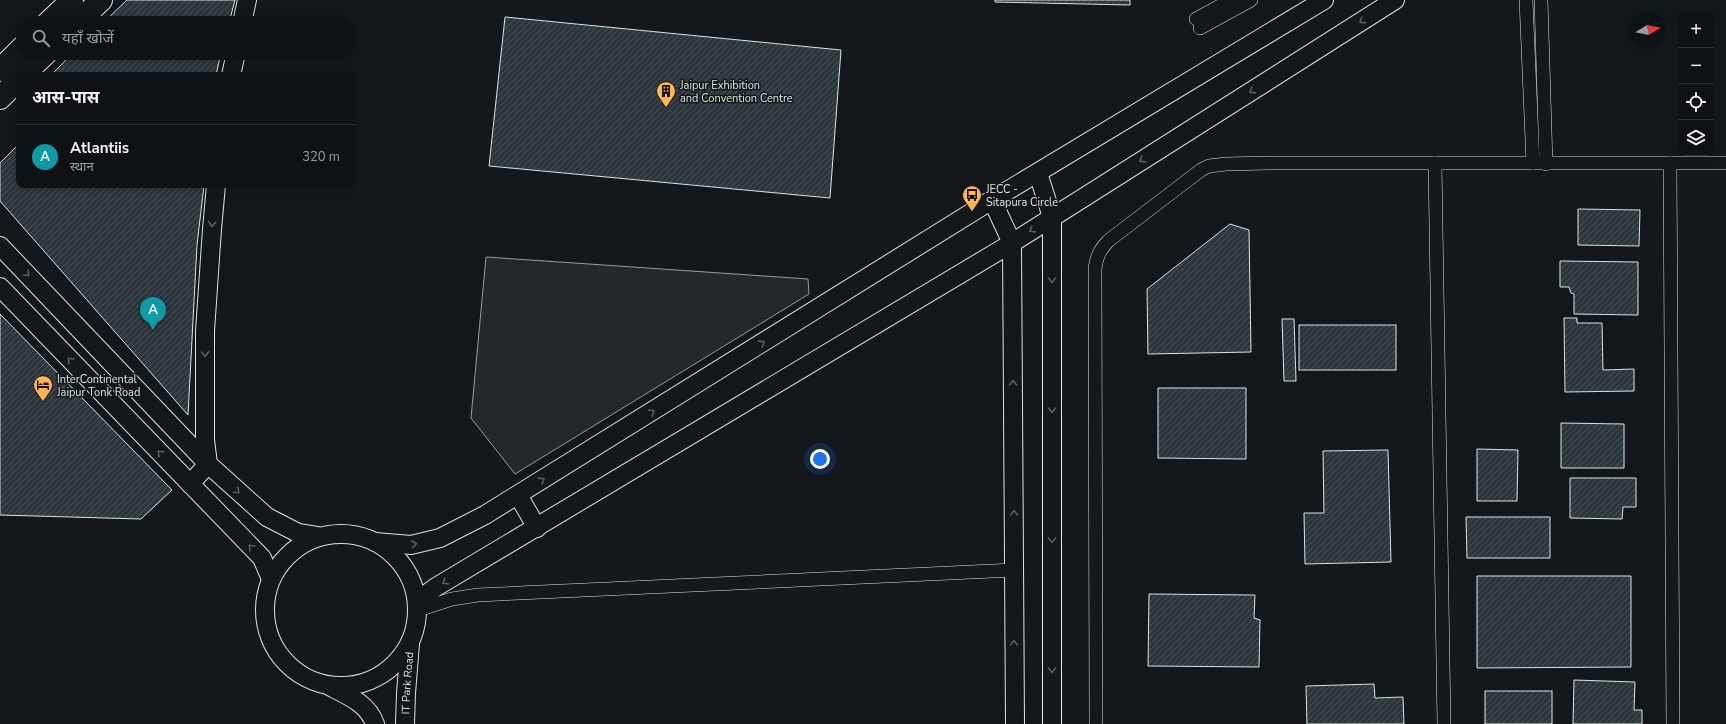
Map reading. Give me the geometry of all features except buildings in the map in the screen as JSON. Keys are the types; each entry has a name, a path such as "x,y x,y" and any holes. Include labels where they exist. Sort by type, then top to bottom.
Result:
{"highway":[{"path":"55,16 72,0"},
{"path":"84,16 101,0"},
{"path":"0,70 16,54"},
{"path":"26,72 39,60"},
{"path":"0,98 16,82"}],"street":[{"path":"244,16 247,0"},
{"path":"1231,0 1198,23 1251,0"},
{"path":"375,542 411,545 440,538 485,515 992,200 1038,174 1324,0"},
{"path":"417,606 436,587 537,528 1012,242 1394,0"},
{"path":"1526,0 1533,163"},
{"path":"1541,0 1546,164"},
{"path":"232,72 234,60"},
{"path":"1096,724 1095,269 1098,254 1108,241 1209,166 1268,163 1726,163"},
{"path":"1434,163 1444,724"},
{"path":"1670,163 1673,724"},
{"path":"1038,174 1052,217 1052,724"},
{"path":"190,484 208,464 205,440 205,331 216,188"},
{"path":"992,200 1012,242 1015,724"},
{"path":"0,246 208,464 267,517 298,533 317,536 343,532 368,538 391,551 407,571 416,594 417,606 417,625 410,643 396,663 376,678 353,686 328,686"},
{"path":"0,288 262,558 271,579"},
{"path":"518,495 537,528"},
{"path":"317,536 294,548 276,568 266,592 264,618 272,643 290,667 305,678 328,686 359,701 372,716 375,724"},
{"path":"417,606 452,598 478,595 1014,570"},
{"name":"IT Park Road","path":"405,724 410,643"}],"shaded area":[{"path":"486,257 808,279 809,294 515,474 471,418"}],"place":[{"name":"Jaipur Exhibition and Convention Centre","path":"666,108"},
{"name":"JECC - Sitapura Circle","path":"972,212"},
{"name":"Atlantiis","path":"153,330"},
{"name":"InterContinental Jaipur Tonk Road","path":"43,402"}]}
